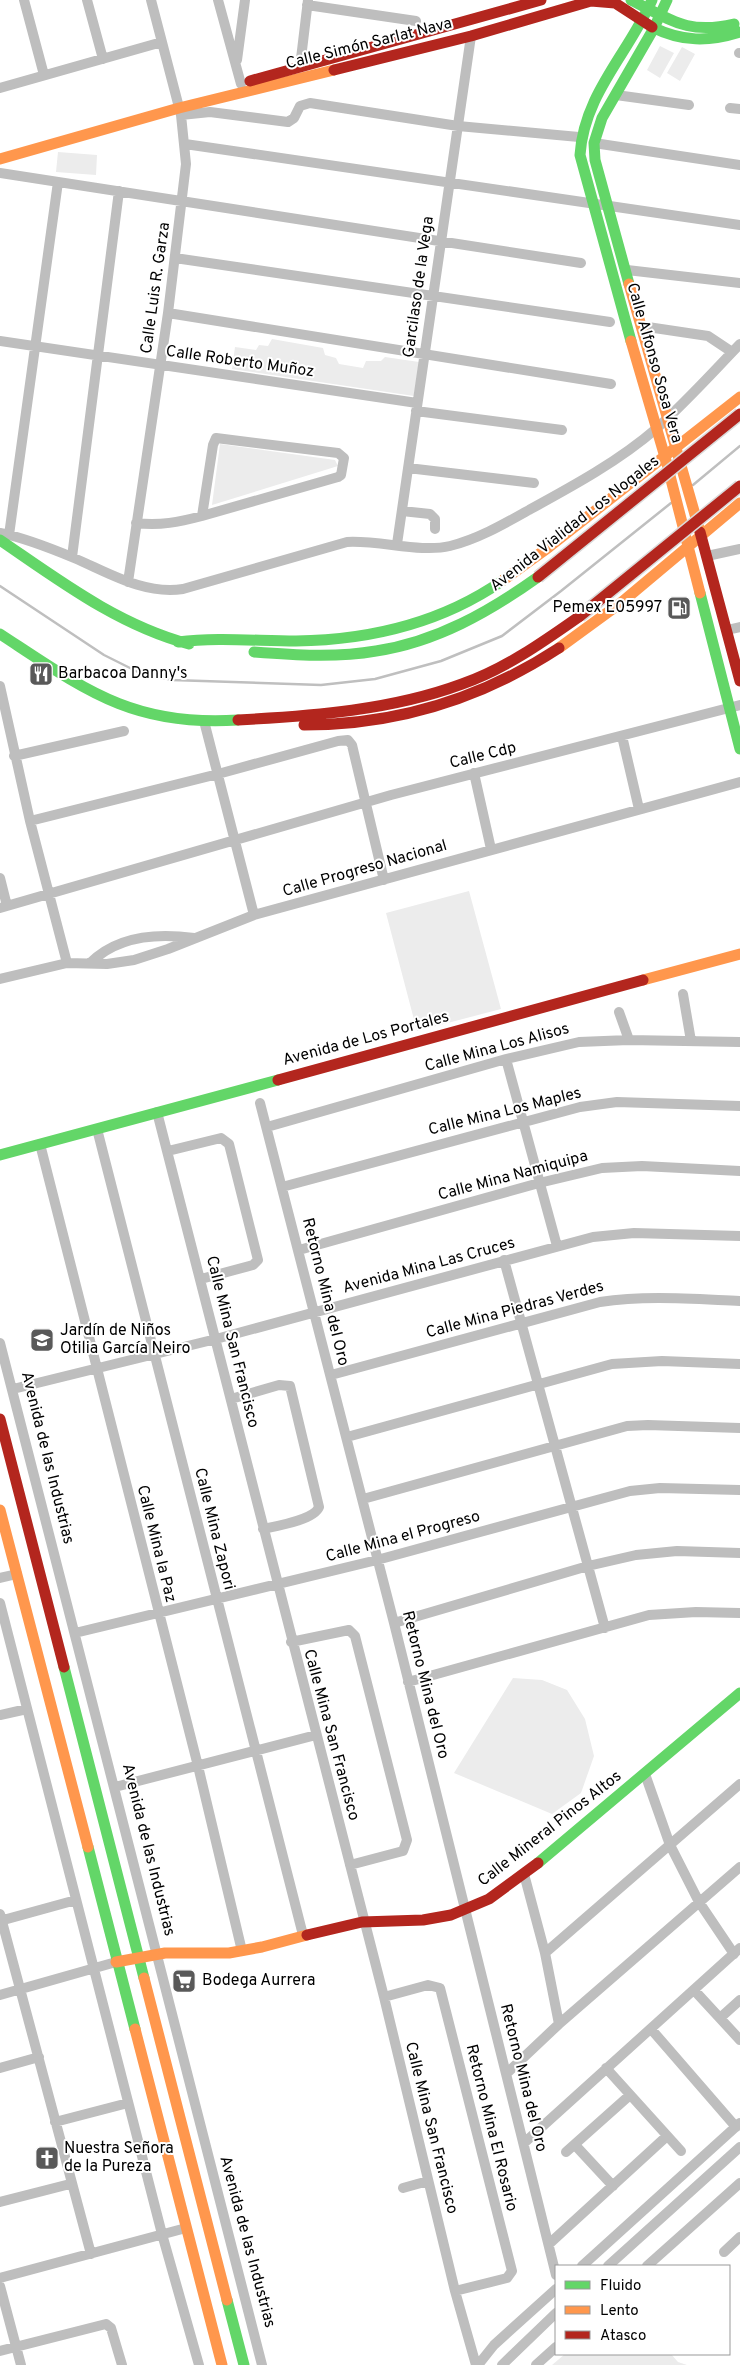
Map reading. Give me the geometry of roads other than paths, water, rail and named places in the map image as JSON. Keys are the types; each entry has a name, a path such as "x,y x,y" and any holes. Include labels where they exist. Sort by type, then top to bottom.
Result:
{"main road":[{"name":"Calle Simón Sarlat Nava","path":"0,159 179,108 241,84 541,0"},
{"path":"631,0 650,4 660,16 675,24 694,29 718,29 740,23"},
{"name":"Calle Alfonso Sosa Vera","path":"667,0 654,28 602,118 594,143 595,160 627,270 666,419 702,535 740,681"},
{"name":"Calle Simón Sarlat Nava","path":"0,149 179,108 471,36 590,1 615,3 654,28 695,40 717,39 740,32"},
{"name":"Calle Alfonso Sosa Vera","path":"650,4 643,20 590,108 579,137 580,155 591,202 655,429 666,461 707,618 735,706 740,749"},
{"path":"178,642 200,639 334,640 374,634 424,620 479,597 512,576 677,453 740,397"},
{"name":"Avenida Vialidad Los Nogales","path":"3,536 131,624 156,636 178,642 216,648 295,654 351,654 411,643 457,627 494,608 538,577 740,414"},
{"path":"0,634 86,689 117,704 147,714 204,721 264,719 381,706 416,699 462,684 500,667 541,644 580,616 740,486"},
{"path":"264,719 281,724 299,726 350,724 386,719 441,704 488,687 545,657 689,548 740,503"},
{"path":"707,618 722,614"},
{"name":"Avenida de Los Portales","path":"0,1155 740,954"},
{"name":"Avenida de las Industrias","path":"0,1419 244,2365"},
{"path":"0,1510 222,2365"},
{"name":"Calle Mineral Pinos Altos","path":"116,1962 139,1956 158,1954 216,1954 242,1951 364,1922 445,1918 466,1912 494,1896 524,1874 740,1693"}],"street":[{"path":"24,0 44,75"},
{"path":"87,0 103,59"},
{"name":"Calle Luis R. Garza","path":"128,582 168,313 186,164 179,108 151,0"},
{"path":"218,0 241,84"},
{"path":"236,66 245,0"},
{"path":"300,67 307,3 416,20"},
{"name":"Garcilaso de la Vega","path":"397,544 471,36"},
{"path":"0,88 162,42"},
{"path":"616,95 689,105"},
{"path":"179,108 288,122 294,118 300,106 310,103 458,126 579,137"},
{"path":"594,143 740,165"},
{"path":"185,144 449,184 607,204 740,225"},
{"path":"0,173 581,263"},
{"path":"3,536 35,347 58,182"},
{"path":"72,557 119,191"},
{"path":"175,258 610,322"},
{"path":"627,270 740,283"},
{"path":"168,313 611,384"},
{"path":"641,326 708,336 736,348"},
{"name":"Calle Roberto Muñoz","path":"0,342 562,430"},
{"name":"Avenida Vialidad Los Nogales","path":"3,536 72,557 128,582 149,589 175,591 347,542 364,541 420,547 448,546 489,531 566,490 607,465 655,429 736,348"},
{"path":"136,523 166,525 202,516 340,476 344,458 338,453 216,438 213,445 202,516"},
{"path":"408,468 534,483"},
{"path":"402,511 430,514 435,519 435,529"},
{"path":"707,556 740,549"},
{"path":"727,630 740,626"},
{"path":"0,686 14,756 67,963"},
{"name":"Calle Cdp","path":"4,907 474,773 735,706"},
{"path":"204,721 254,915"},
{"path":"14,756 124,731"},
{"path":"622,736 639,809"},
{"path":"30,821 218,774 338,740 348,740 352,745 384,880"},
{"path":"0,746 12,743"},
{"path":"474,773 491,849"},
{"name":"Calle Progreso Nacional","path":"0,979 67,963 114,963 134,960 254,915 740,782"},
{"path":"0,878 4,907"},
{"path":"90,963 98,955 119,944 147,937 167,935 195,938"},
{"path":"683,994 691,1041"},
{"path":"619,1012 629,1040"},
{"name":"Calle Mina Los Alisos","path":"267,1128 506,1059 579,1042 629,1040 740,1042"},
{"path":"506,1059 557,1246"},
{"name":"Calle Mina Los Maples","path":"282,1187 522,1121 580,1107 617,1102 740,1106"},
{"name":"Retorno Mina del Oro","path":"260,1103 363,1499 555,2271"},
{"name":"Calle Mina San Francisco","path":"157,1112 201,1279 291,1642 384,1996 455,2291 477,2365"},
{"name":"Calle Mina Zapori","path":"96,1129 303,1936"},
{"path":"168,1151 224,1139 229,1144 234,1163 258,1260 253,1265 201,1279"},
{"name":"Calle Mina la Paz","path":"40,1144 198,1766 242,1951"},
{"name":"Calle Mina Namiquipa","path":"299,1250 539,1183 602,1168 642,1166 740,1170"},
{"name":"Avenida Mina Las Cruces","path":"13,1389 216,1339 504,1260 612,1234 740,1236"},
{"path":"504,1260 605,1628"},
{"name":"Calle Mina Piedras Verdes","path":"331,1375 521,1322 621,1298 665,1297 740,1301"},
{"name":"Avenida de las Industrias","path":"0,1343 262,2365"},
{"path":"347,1437 586,1370 637,1361 740,1364"},
{"path":"231,1399 279,1385 290,1386 320,1507 317,1512 308,1517 263,1529"},
{"path":"363,1499 627,1426 648,1424 740,1428"},
{"name":"Calle Mina el Progreso","path":"75,1633 377,1560 645,1488 740,1490"},
{"path":"394,1623 588,1566 655,1552 740,1553"},
{"path":"0,1578 17,1574"},
{"path":"0,1603 197,2365"},
{"path":"408,1682 649,1615 696,1612 740,1613"},
{"path":"291,1642 349,1630 355,1636 407,1840 403,1851 350,1865"},
{"path":"0,1715 27,1708"},
{"path":"114,1787 316,1735"},
{"path":"524,2143 737,1951 698,1902 670,1845 645,1774"},
{"path":"545,1952 740,1784"},
{"path":"507,2073 559,2024 740,1866"},
{"path":"524,1874 545,1952 559,2024"},
{"path":"76,1900 1,1919 90,2254"},
{"path":"0,1995 116,1962"},
{"name":"Retorno Mina El Rosario","path":"384,1996 428,1986 440,1988 512,2271 507,2278 455,2291"},
{"path":"694,1990 740,2040"},
{"path":"720,2018 740,2000"},
{"path":"583,2265 738,2125 651,2029"},
{"path":"0,2068 39,2057"},
{"path":"606,2068 666,2136 681,2150"},
{"path":"566,2152 630,2095"},
{"path":"55,2122 128,2103"},
{"path":"549,2244 666,2136"},
{"path":"575,2145 613,2186"},
{"path":"403,2188 428,2181"},
{"path":"648,2265 740,2183"},
{"path":"0,2202 70,2184"},
{"path":"0,2278 186,2228"},
{"path":"724,2252 739,2241"},
{"path":"0,2286 21,2365"},
{"path":"477,2365 494,2345 555,2290"},
{"path":"0,2351 102,2324 111,2328 122,2365"},
{"path":"536,2365 555,2348"}],"waterway":[{"path":"693,485 740,446"},
{"path":"0,586 104,655 138,672 172,680 321,685 375,679 441,661 502,636 671,503"},
{"path":"609,2265 740,2147"},
{"path":"502,2365 555,2314"}],"place":[{"name":"Pemex E05997","path":"679,608"},
{"name":"Barbacoa Danny's","path":"41,674"},
{"name":"Jardín de Niños Otilia García Neiro","path":"42,1340"},
{"name":"Bodega Aurrera","path":"184,1981"},
{"name":"Nuestra Señora de la Pureza","path":"47,2158"}]}
